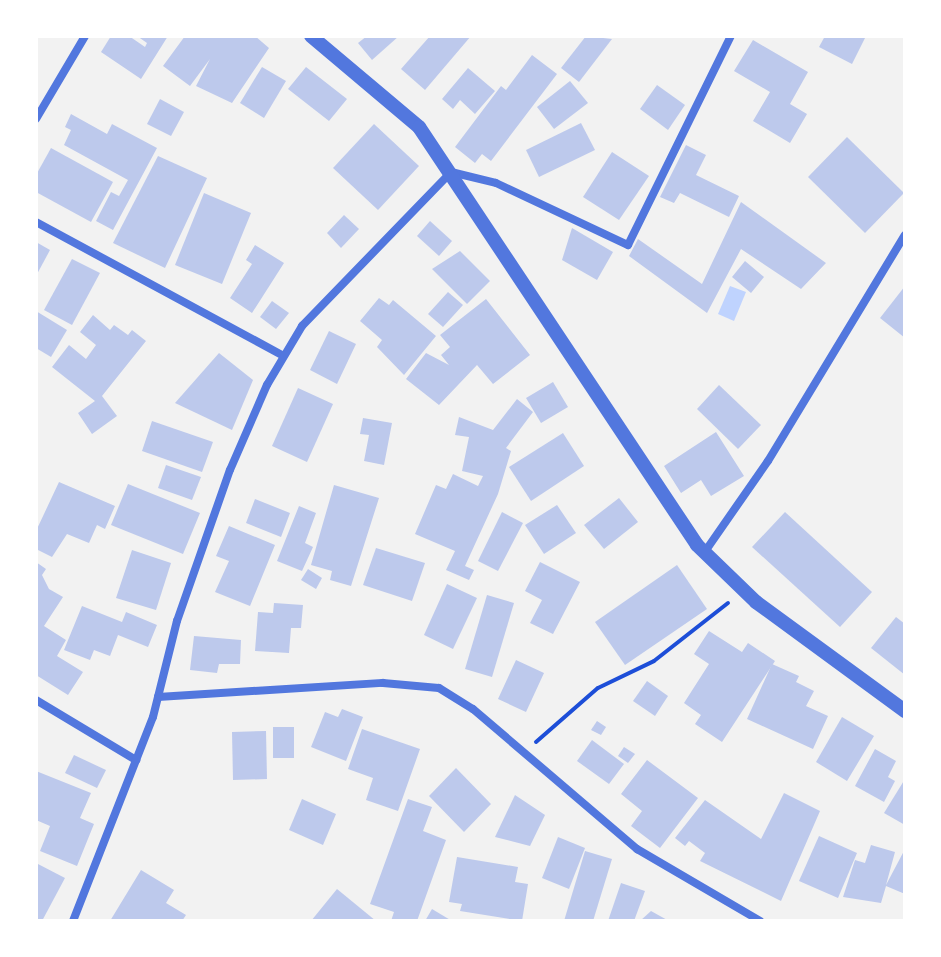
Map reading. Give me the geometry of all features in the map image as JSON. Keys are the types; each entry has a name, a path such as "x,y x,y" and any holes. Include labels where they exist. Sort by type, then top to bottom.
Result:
{"street":[{"path":"36,119 85,36"},
{"path":"311,36 400,108 451,172 674,515 704,553 741,590 905,711"},
{"path":"451,172 496,183 628,245 731,36"},
{"path":"73,921 158,697 203,544 282,355 332,293 451,172"},
{"path":"36,222 282,355"},
{"path":"704,553 768,461 905,235"},
{"path":"158,697 422,685 458,698 649,857 760,921"},
{"path":"36,700 136,760"}],"path":[{"path":"524,754 598,688 654,661 741,590"}],"water":[{"path":"730,286 746,292 734,321 718,314"}],"building":[{"path":"111,36 129,36 145,47 147,43 137,36 168,36 141,79 101,52"},
{"path":"185,36 255,36 269,48 232,103 196,86 210,59 190,86 163,66"},
{"path":"367,36 399,36 372,60 358,43"},
{"path":"430,36 471,36 425,90 401,69"},
{"path":"586,36 612,39 579,82 561,68"},
{"path":"825,36 866,36 852,64 819,47"},
{"path":"753,40 808,72 790,104 807,114 790,143 753,121 770,92 734,71"},
{"path":"532,55 557,74 491,161 482,154 475,163 455,147 501,86 506,90"},
{"path":"262,67 286,81 264,118 240,103"},
{"path":"306,67 347,99 329,121 288,89"},
{"path":"468,68 495,91 475,114 460,100 453,109 442,99"},
{"path":"570,81 588,103 554,129 537,107"},
{"path":"657,85 685,105 668,130 640,109"},
{"path":"160,99 184,112 171,136 147,124"},
{"path":"71,114 107,134 112,124 157,148 113,230 96,221 111,192 119,196 128,180 64,145 71,130 65,127"},
{"path":"581,123 595,150 539,177 526,150"},
{"path":"374,124 419,166 378,210 333,168"},
{"path":"847,137 904,193 865,233 808,177"},
{"path":"686,145 706,155 696,175 739,196 729,217 680,193 674,203 660,197"},
{"path":"51,148 113,182 91,222 36,192 36,175"},
{"path":"612,152 649,176 619,220 583,197"},
{"path":"158,156 207,178 165,268 113,243"},
{"path":"204,193 251,213 222,284 175,265"},
{"path":"741,202 826,263 801,289 741,249 707,313 629,256 638,239 702,284"},
{"path":"344,215 359,229 341,248 327,233"},
{"path":"430,221 452,241 439,256 417,236"},
{"path":"572,228 613,252 597,280 562,260"},
{"path":"36,242 50,250 36,276"},
{"path":"255,245 284,263 252,313 230,298 252,264 246,260"},
{"path":"460,251 490,281 467,304 432,269"},
{"path":"72,259 100,273 72,325 44,310"},
{"path":"745,261 764,277 751,293 732,277"},
{"path":"905,286 905,338 880,318"},
{"path":"448,292 463,305 443,327 428,314"},
{"path":"379,298 389,305 393,300 436,336 404,375 377,347 382,340 360,321"},
{"path":"486,299 530,355 493,384 477,365 439,405 406,379 426,353 449,365 441,355 450,347 440,335"},
{"path":"272,301 289,313 276,329 260,317"},
{"path":"36,311 67,330 51,357 36,348"},
{"path":"93,315 110,330 114,325 128,335 132,330 146,341 102,396 117,416 92,434 78,413 95,401 52,367 69,345 86,359 96,345 80,332"},
{"path":"329,331 356,344 337,384 310,370"},
{"path":"219,353 253,380 232,430 175,403"},
{"path":"553,382 568,407 541,423 526,398"},
{"path":"719,385 761,425 738,449 697,409"},
{"path":"298,388 333,404 307,462 272,446"},
{"path":"517,399 533,412 506,448 511,451 498,494 465,566 474,570 469,580 446,570 455,551 415,534 436,485 446,489 453,474 478,486 483,476 462,471 469,437 455,435 459,417 493,430"},
{"path":"363,418 392,423 384,465 364,461 369,435 360,434"},
{"path":"152,421 213,442 202,472 142,451"},
{"path":"716,432 744,476 711,496 701,480 681,493 664,466"},
{"path":"563,433 584,466 531,501 509,467"},
{"path":"166,465 201,477 192,500 158,488"},
{"path":"59,482 115,506 105,529 97,525 89,543 67,534 52,557 36,549 36,531"},
{"path":"128,484 200,513 183,554 111,525"},
{"path":"334,485 379,498 351,586 330,580 332,571 311,565"},
{"path":"619,498 638,522 604,549 584,525"},
{"path":"255,499 290,513 281,537 246,523"},
{"path":"557,505 576,533 544,554 525,525"},
{"path":"299,506 316,513 305,543 313,547 302,571 277,561"},
{"path":"502,512 523,523 498,571 478,561"},
{"path":"785,512 872,592 840,627 752,547"},
{"path":"229,526 275,545 250,606 215,592 229,561 216,556"},
{"path":"376,548 425,563 412,601 363,585"},
{"path":"132,550 171,563 156,610 116,598"},
{"path":"36,562 46,569 42,575 49,589 63,597 44,626 66,640 57,656 83,672 68,695 36,675"},
{"path":"540,562 580,582 553,634 530,623 542,600 525,591"},
{"path":"677,565 707,609 625,665 595,622"},
{"path":"308,569 322,578 316,589 301,580"},
{"path":"447,584 477,598 453,649 424,635"},
{"path":"487,595 514,603 492,677 465,669"},
{"path":"274,603 303,605 301,628 291,628 289,653 255,651 258,612 273,613"},
{"path":"82,606 122,622 126,612 157,625 148,647 118,635 110,656 94,650 90,660 64,650"},
{"path":"896,617 905,624 905,675 871,648"},
{"path":"709,631 742,652 748,643 775,661 722,742 695,724 701,715 684,703 709,664 694,654"},
{"path":"194,636 241,640 240,664 219,664 217,673 190,670"},
{"path":"516,660 544,673 526,712 498,699"},
{"path":"772,664 799,676 796,682 814,691 806,706 828,716 813,749 747,719"},
{"path":"647,681 668,696 655,716 633,701"},
{"path":"342,709 363,717 346,761 311,747 325,712 338,717"},
{"path":"842,717 874,736 847,781 816,762"},
{"path":"597,721 606,727 601,735 591,730"},
{"path":"273,727 294,727 294,758 273,758"},
{"path":"362,729 420,749 398,811 366,800 373,778 348,769"},
{"path":"266,731 267,779 233,780 232,732"},
{"path":"592,740 624,764 609,784 577,761"},
{"path":"624,747 635,754 628,763 618,756"},
{"path":"875,749 896,761 888,777 895,781 884,802 855,786"},
{"path":"74,755 106,770 97,788 65,773"},
{"path":"647,760 698,798 660,848 631,826 642,811 621,794"},
{"path":"456,768 491,804 464,832 429,796"},
{"path":"36,771 91,793 80,818 94,824 77,866 40,851 50,826 36,820"},
{"path":"905,779 905,825 884,813"},
{"path":"784,793 820,811 781,901 700,861 705,853 689,841 685,846 675,838 705,800 761,839"},
{"path":"515,795 545,815 530,846 495,837"},
{"path":"302,799 336,814 323,845 289,830"},
{"path":"408,799 432,807 423,831 446,840 417,921 391,921 394,912 370,904"},
{"path":"819,836 857,853 838,898 799,881"},
{"path":"558,837 585,848 569,889 542,878"},
{"path":"871,845 895,852 886,885 905,849 905,894 886,886 881,903 843,897 855,860 865,863"},
{"path":"585,851 612,859 593,921 564,921"},
{"path":"457,857 518,867 515,882 528,884 522,921 460,911 462,904 449,902"},
{"path":"36,863 65,878 42,921 36,921"},
{"path":"141,870 174,890 166,903 186,915 182,921 110,921"},
{"path":"621,883 645,891 634,921 608,921"},
{"path":"337,889 376,921 311,921"},
{"path":"432,909 452,921 425,921"},
{"path":"651,911 669,921 640,921"}]}
